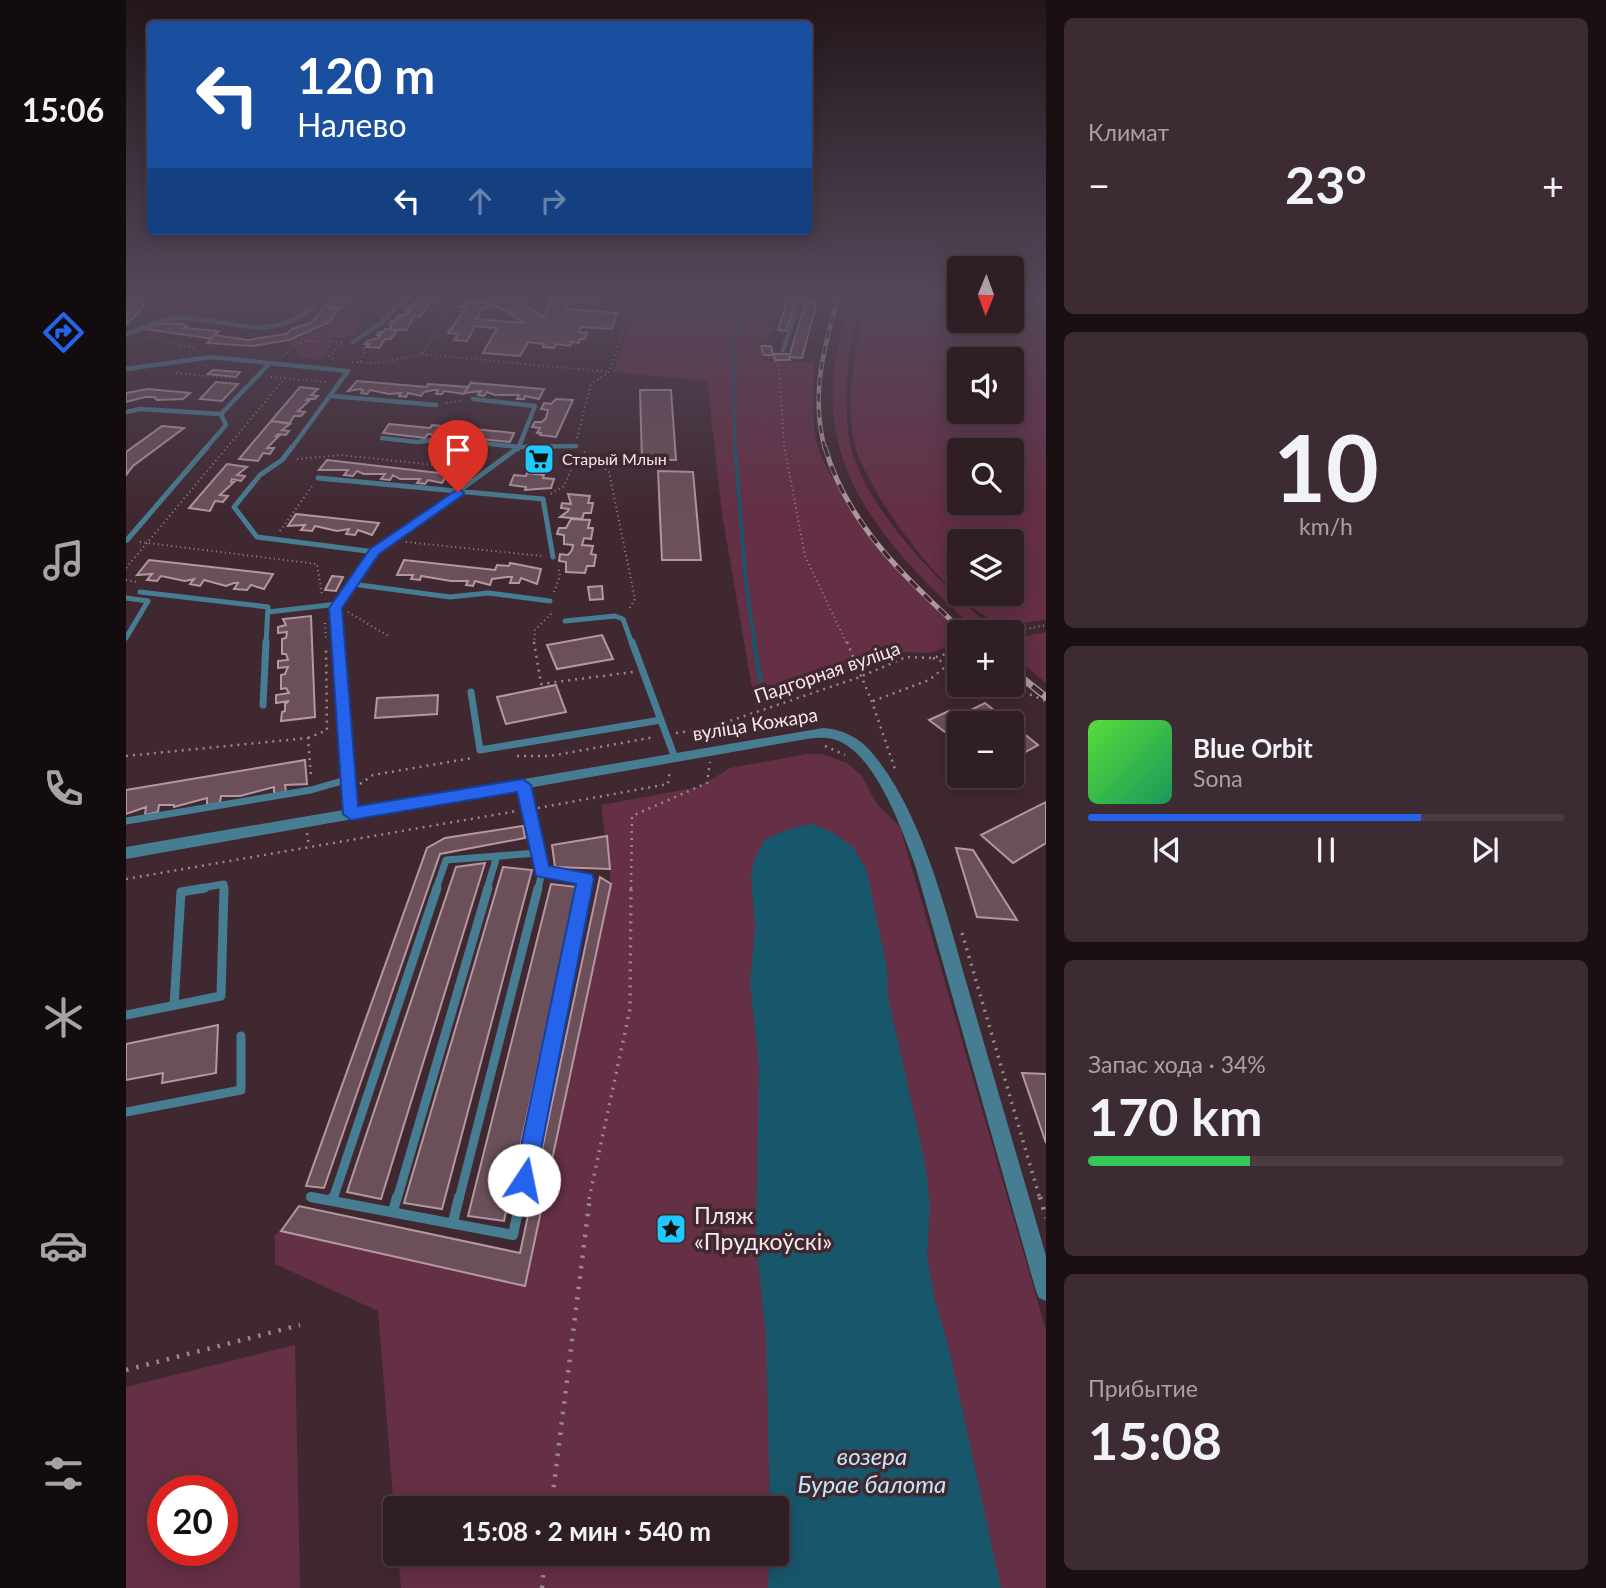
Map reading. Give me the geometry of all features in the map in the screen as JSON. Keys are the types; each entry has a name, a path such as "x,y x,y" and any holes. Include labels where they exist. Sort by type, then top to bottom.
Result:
{"street":[{"name":"вуліца Кожара","path":"126,853 523,785 706,760 795,736 832,734 855,743 873,762 913,838 929,881 1046,1291"}],"lane":[{"path":"126,412 140,410 220,414 268,368"},
{"path":"327,368 348,371 341,384 282,460 260,475 234,507 257,537 375,552"},
{"path":"332,396 436,405"},
{"path":"351,814 335,608 375,552 520,447 535,406 471,399"},
{"path":"127,540 226,425 220,414"},
{"path":"382,438 418,442 441,439 520,447 576,446"},
{"path":"318,478 543,499 553,557"},
{"path":"352,584 450,597 488,593 550,601"},
{"path":"140,592 268,607 263,705"},
{"path":"126,598 148,601 126,638"},
{"path":"268,612 338,604"},
{"path":"565,621 615,616 623,619 677,763"},
{"path":"471,692 481,750 661,720"},
{"path":"126,821 311,790 349,779"},
{"path":"453,1222 542,872 523,785"},
{"path":"332,1201 446,860 538,853"},
{"path":"393,1211 497,856"},
{"path":"311,1197 513,1235 586,879 542,872"},
{"path":"126,1015 221,996 224,884 181,892 174,1005"},
{"path":"126,1112 241,1090 241,1036"}],"path":[{"path":"569,368 609,372"},
{"path":"543,499 564,486 578,454 576,446 584,404 591,384 610,368"},
{"path":"779,368 784,445 805,556 838,622 860,677"},
{"path":"173,373 260,381 264,376 341,384"},
{"path":"126,568 285,378"},
{"path":"436,405 471,399"},
{"path":"576,446 609,472 635,599 623,619"},
{"path":"282,460 341,455 489,471"},
{"path":"274,539 318,478 314,471 320,457"},
{"path":"390,541 553,557"},
{"path":"338,604 390,637"},
{"path":"552,613 535,630 533,637 541,684 643,670"},
{"path":"1024,628 1046,625"},
{"name":"Падгорная вуліца","path":"511,756 550,756 706,729 860,677 906,657 933,658 947,654"},
{"path":"933,658 947,664"},
{"path":"872,702 929,680 947,665"},
{"path":"1024,691 1046,701"},
{"path":"1038,696 1046,694"},
{"path":"126,756 308,738 311,790"},
{"path":"816,747 825,746 846,756"},
{"path":"349,791 373,775 472,758"},
{"path":"552,1496 587,1210 630,1009 632,816 707,783 706,760"},
{"path":"126,879 668,784 669,771 677,763"},
{"path":"306,821 309,847"},
{"path":"126,1370 300,1325"},
{"path":"542,1588 544,1566"}],"shaded area":[{"path":"614,368 814,368 815,434 826,467 850,509 878,548 909,583 948,620 947,647 931,653 903,652 755,705 722,514 707,381 613,372"},
{"path":"835,368 849,368 847,420 856,463 884,513 923,562 947,587 947,603 892,544 871,516 854,486 834,421"},
{"path":"854,368 947,368 947,424 1024,424 1024,368 1046,368 1046,620 1024,622 1024,620 994,620 972,606 1024,606 1024,529 947,529 947,584 933,570 890,513 859,458 853,437 851,401"},
{"path":"950,606 968,606 983,620 965,620"},
{"path":"1046,632 1046,683 1024,665 1024,637"},
{"path":"807,754 822,754 847,763 861,775 877,804 900,827 1046,1332 1046,1588 401,1588 399,1566 789,1566 789,1496 393,1496 378,1311 275,1264 275,1235 281,1231 525,1286 611,884 601,805 699,787 730,768"},
{"path":"295,1345 300,1588 126,1588 126,1387"}],"water":[{"name":"возера Бурае балота","path":"812,824 832,832 854,848 867,872 887,968 888,997 926,1167 930,1206 927,1255 935,1301 949,1349 1001,1588 768,1588 769,1566 789,1566 789,1496 770,1496 766,1336 756,1241 759,1067 750,982 755,928 751,876 754,860 765,839 795,827"}],"building":[{"path":"213,370 240,372 236,377 208,374"},
{"path":"357,381 427,387 428,384 468,387 464,394 444,391 442,394 436,394 438,390 434,390 424,392 421,396 408,393 406,397 399,396 401,393 389,394 370,390 367,394 361,393 363,390 360,389 348,391"},
{"path":"216,382 238,384 222,401 200,399"},
{"path":"471,382 544,389 539,399 525,396 524,399 517,399 519,395 495,395 487,392 484,396 478,395 481,391 465,393"},
{"path":"300,387 318,389 311,395 318,396 315,399 307,399 309,401 298,411 305,412 301,416 294,416 290,423 271,421"},
{"path":"148,389 190,393 183,399 157,400 154,397 145,397 126,402 126,393"},
{"path":"640,390 671,390 676,460 642,460"},
{"path":"556,399 573,400 556,437 540,435 541,433 537,433 540,428 532,427 535,422 542,422 546,418 548,410 541,409 544,403 551,404"},
{"path":"271,421 290,424 282,430 289,431 286,435 278,434 267,448 274,448 270,454 263,453 258,461 239,459"},
{"path":"389,424 514,433 510,442 428,434 425,438 383,433"},
{"path":"162,426 184,428 133,466 126,475 126,452"},
{"path":"537,454 553,455 550,463 534,462"},
{"path":"327,460 448,474 442,483 428,480 425,484 417,483 420,479 400,479 393,475 390,480 381,479 385,474 364,474 357,471 353,476 344,475 348,470 319,470"},
{"path":"227,464 247,467 237,475 245,476 241,481 232,479 231,482 234,482 220,495 228,496 223,502 215,501 210,511 189,508"},
{"path":"658,471 693,472 701,560 662,560"},
{"path":"527,473 554,479 551,488 525,490 526,487 510,485 514,475 526,476"},
{"path":"568,494 590,496 588,503 593,503 591,513 584,513 582,519 560,517 569,509 561,508 562,503 571,504"},
{"path":"296,514 379,523 372,535 358,530 355,535 346,534 349,529 337,531 315,526 312,531 301,530 305,525 288,526"},
{"path":"571,519 590,520 588,528 593,528 591,539 584,538 582,545 593,546 591,554 596,555 594,566 587,566 585,573 566,572 566,562 559,561 560,554 568,555 572,550 573,545 564,544 564,535 557,534 559,528 566,528"},
{"path":"149,560 273,574 264,589 251,585 247,590 234,589 238,583 226,586 204,580 200,586 190,584 194,579 185,581 161,576 157,581 147,580 152,574 137,575"},
{"path":"404,560 495,570 497,565 509,566 510,563 541,569 537,584 521,578 519,583 510,583 512,577 507,577 492,579 490,585 475,581 473,586 466,585 468,581 421,576 420,580 411,579 413,575 397,575"},
{"path":"332,576 343,577 336,591 325,590"},
{"path":"602,586 603,599 590,600 588,587"},
{"path":"311,616 315,717 281,721 285,704 289,701 276,703 276,695 289,693 286,688 281,689 281,675 285,674 288,667 278,668 278,661 288,660 286,654 282,654 282,639 286,638 287,632 278,633 278,627 286,625 283,619"},
{"path":"602,635 613,659 557,669 547,645"},
{"path":"556,685 566,712 506,724 497,697"},
{"path":"438,695 437,714 375,718 377,698"},
{"path":"985,703 995,711 969,711"},
{"path":"947,712 947,731 945,732 929,720"},
{"path":"1024,734 1038,745 1024,753"},
{"path":"305,760 307,784 285,785 286,792 274,794 274,787 240,796 221,796 220,803 207,805 207,798 174,807 159,805 158,812 145,815 146,807 126,814 126,790"},
{"path":"1046,802 1046,843 1013,863 981,835"},
{"path":"523,826 525,838 440,854 324,1188 306,1186 427,848 445,838"},
{"path":"607,836 610,869 555,867 552,845"},
{"path":"956,848 973,850 1017,920 977,917"},
{"path":"485,863 381,1199 347,1192 456,867"},
{"path":"503,867 532,870 442,1209 404,1203"},
{"path":"600,877 611,884 525,1286 281,1231 299,1206 520,1253"},
{"path":"551,884 577,887 504,1221 468,1216"},
{"path":"218,1025 216,1073 162,1083 163,1073 126,1080 126,1044"},
{"path":"1022,1073 1046,1074 1046,1143"}],"waterway":[{"path":"733,368 735,449"},
{"path":"735,447 746,584 755,644"},
{"path":"754,642 760,680"}],"railway":[{"path":"821,368 819,409 825,449"},
{"path":"825,447 835,475 863,525 901,571 951,620"},
{"path":"1024,680 1046,697"}],"place":[{"name":"Старый Млын","path":"539,459"},
{"name":"Пляж «Прудкоўскі»","path":"671,1229"}],"route":[{"path":"458,492 375,552 335,608 351,814 523,785 542,872 586,879 524,1180"}]}
